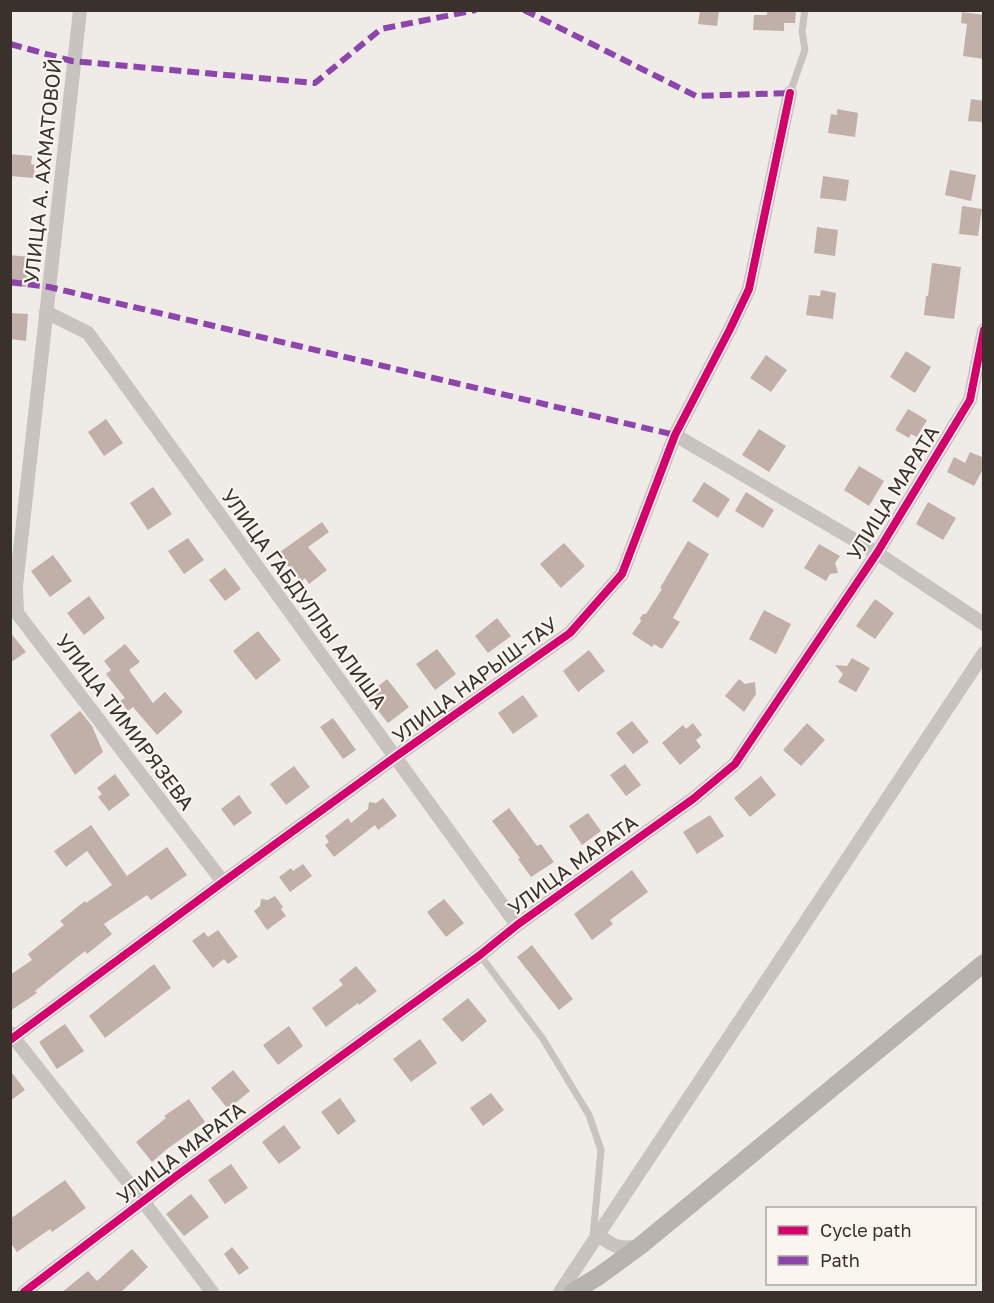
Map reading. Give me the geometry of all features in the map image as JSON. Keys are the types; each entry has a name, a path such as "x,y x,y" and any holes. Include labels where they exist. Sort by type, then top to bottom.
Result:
{"main road":[{"path":"580,1291 640,1246 984,963"}],"street":[{"name":"УЛИЦА А. АХМАТОВОЙ","path":"13,585 80,10"},
{"name":"УЛИЦА НАРЫШ-ТАУ","path":"12,1037 395,757 570,633 622,574 675,435 749,289 790,93"},
{"name":"УЛИЦА ГАБДУЛЛЫ АЛИША","path":"46,312 88,333 517,924"},
{"name":"УЛИЦА МАРАТА","path":"24,1293 143,1202 480,955 517,924 693,798 735,764 877,553 970,400 984,330"},
{"path":"675,435 877,553 984,624"},
{"name":"УЛИЦА ТИМИРЯЗЕВА","path":"13,585 17,613 223,882"},
{"path":"560,1293 984,653"},
{"path":"12,1037 212,1293"},
{"path":"596,1239 626,1249 640,1246"}],"lane":[{"path":"790,93 805,50 802,32 805,10"},
{"path":"480,955 543,1039 588,1114 601,1149 596,1239"}],"building":[{"path":"700,10 719,10 717,26 698,24"},
{"path":"767,10 796,10 795,23 784,23 784,31 753,30 754,15 767,15"},
{"path":"962,12 984,15 984,59 963,56 967,24 961,23"},
{"path":"971,99 984,101 984,122 968,121"},
{"path":"837,109 858,113 855,137 828,133 831,114 837,115"},
{"path":"10,154 32,156 31,164 35,165 34,178 10,176"},
{"path":"950,170 976,175 971,201 945,195"},
{"path":"823,176 849,180 846,201 820,198"},
{"path":"962,206 982,209 978,236 959,234"},
{"path":"817,227 838,230 835,256 814,253"},
{"path":"10,255 29,257 26,287 10,286"},
{"path":"932,263 961,267 954,319 924,315"},
{"path":"821,290 836,293 833,319 806,315 809,295 820,296"},
{"path":"10,313 28,314 26,341 10,339"},
{"path":"906,351 931,367 915,393 890,377"},
{"path":"766,355 787,370 771,392 750,378"},
{"path":"908,409 927,420 917,437 911,434 909,438 895,430"},
{"path":"106,419 123,443 104,456 88,432"},
{"path":"759,429 786,446 769,472 742,455"},
{"path":"970,452 984,458 984,467 974,486 947,472 954,457 965,463"},
{"path":"859,466 884,481 869,506 844,490"},
{"path":"704,482 730,499 718,518 692,501"},
{"path":"153,487 172,514 148,530 130,503"},
{"path":"746,492 774,510 763,528 735,511"},
{"path":"928,502 956,518 943,540 916,524"},
{"path":"322,522 329,532 308,547 327,570 309,584 305,578 301,582 277,554"},
{"path":"188,538 204,560 184,574 168,551"},
{"path":"688,541 709,554 673,618 680,622 662,649 654,644 652,647 632,634 641,621 640,618 646,614 662,589 660,588"},
{"path":"564,543 585,566 561,588 540,564"},
{"path":"819,544 840,556 835,563 838,573 830,574 826,581 804,568"},
{"path":"53,555 72,581 50,597 31,571"},
{"path":"225,568 241,589 225,601 209,580"},
{"path":"89,596 105,618 84,635 67,613"},
{"path":"875,599 894,613 875,639 856,626"},
{"path":"764,610 791,624 776,654 749,639"},
{"path":"497,618 511,636 488,653 475,636"},
{"path":"258,631 281,660 256,680 233,651"},
{"path":"10,632 26,652 10,663"},
{"path":"125,644 140,662 129,670 153,703 165,692 183,712 157,735 133,707 128,711 120,701 125,698 106,674 111,670 104,661"},
{"path":"437,649 456,674 435,690 416,664"},
{"path":"589,650 605,671 578,692 563,671"},
{"path":"852,658 870,668 856,692 838,682 843,674 835,665 847,666"},
{"path":"387,679 409,707 388,723 366,696"},
{"path":"739,679 745,684 755,682 756,694 744,712 725,696"},
{"path":"523,695 538,716 513,734 498,713"},
{"path":"80,711 92,726 103,752 75,775 50,735"},
{"path":"333,718 356,750 343,759 320,727"},
{"path":"632,721 649,742 633,754 616,733"},
{"path":"693,723 702,735 696,740 701,747 680,765 662,743 683,725 686,729"},
{"path":"807,723 825,740 801,766 783,750"},
{"path":"625,764 641,785 626,796 610,775"},
{"path":"294,766 310,787 286,805 270,784"},
{"path":"115,774 130,795 109,811 98,797 102,794 97,788"},
{"path":"761,776 776,795 750,817 734,798"},
{"path":"239,795 252,813 234,826 221,809"},
{"path":"383,798 397,816 378,830 375,825 334,857 325,845 329,842 325,836 348,818 351,823 368,809 369,802 376,803"},
{"path":"509,808 537,846 541,844 554,862 531,877 518,859 520,858 492,821"},
{"path":"588,813 601,831 582,845 569,826"},
{"path":"710,815 724,836 697,854 683,832"},
{"path":"91,825 127,876 167,847 187,875 151,900 147,895 104,924 112,934 87,954 85,951 35,991 37,993 10,1011 10,975 32,960 28,954 64,925 60,921 85,901 86,903 112,885 87,851 66,867 54,851"},
{"path":"303,864 312,876 290,892 279,877 291,868 293,871"},
{"path":"632,870 648,892 610,920 613,924 592,940 574,914"},
{"path":"275,896 286,916 267,930 254,911 260,906 261,899 268,900"},
{"path":"444,899 464,923 446,937 427,912"},
{"path":"218,930 238,957 228,964 224,959 213,968 192,941 204,932 208,937"},
{"path":"532,945 573,999 559,1010 517,957"},
{"path":"154,964 171,988 105,1038 89,1016"},
{"path":"356,966 377,991 326,1027 312,1008 343,985 339,980"},
{"path":"468,998 487,1021 462,1042 442,1019"},
{"path":"65,1024 84,1051 57,1069 39,1042"},
{"path":"289,1026 303,1046 278,1065 263,1045"},
{"path":"420,1039 437,1063 411,1082 393,1059"},
{"path":"10,1070 25,1090 10,1101"},
{"path":"233,1070 250,1091 228,1109 211,1088"},
{"path":"491,1093 504,1110 483,1126 470,1108"},
{"path":"340,1098 356,1121 338,1135 321,1112"},
{"path":"189,1099 205,1122 152,1162 136,1142 166,1118 164,1116"},
{"path":"284,1125 301,1148 279,1164 262,1142"},
{"path":"231,1164 248,1188 225,1204 208,1180"},
{"path":"65,1180 86,1208 52,1232 50,1229 17,1252 10,1242 10,1219"},
{"path":"191,1194 209,1217 184,1236 166,1214"},
{"path":"232,1247 249,1268 239,1275 224,1254"},
{"path":"132,1249 148,1267 120,1293 61,1293 88,1271 97,1281"}],"marked path":[{"path":"10,44 72,61 315,83 381,29 476,10"},
{"path":"524,10 696,96 790,93"},
{"path":"10,282 49,287 675,435"}],"cycle path":[{"path":"10,1040 223,882 570,633 622,574 675,435 749,289 790,93"},
{"path":"24,1292 175,1177 480,955 517,925 693,799 735,764 877,553 970,400 984,330"}]}
